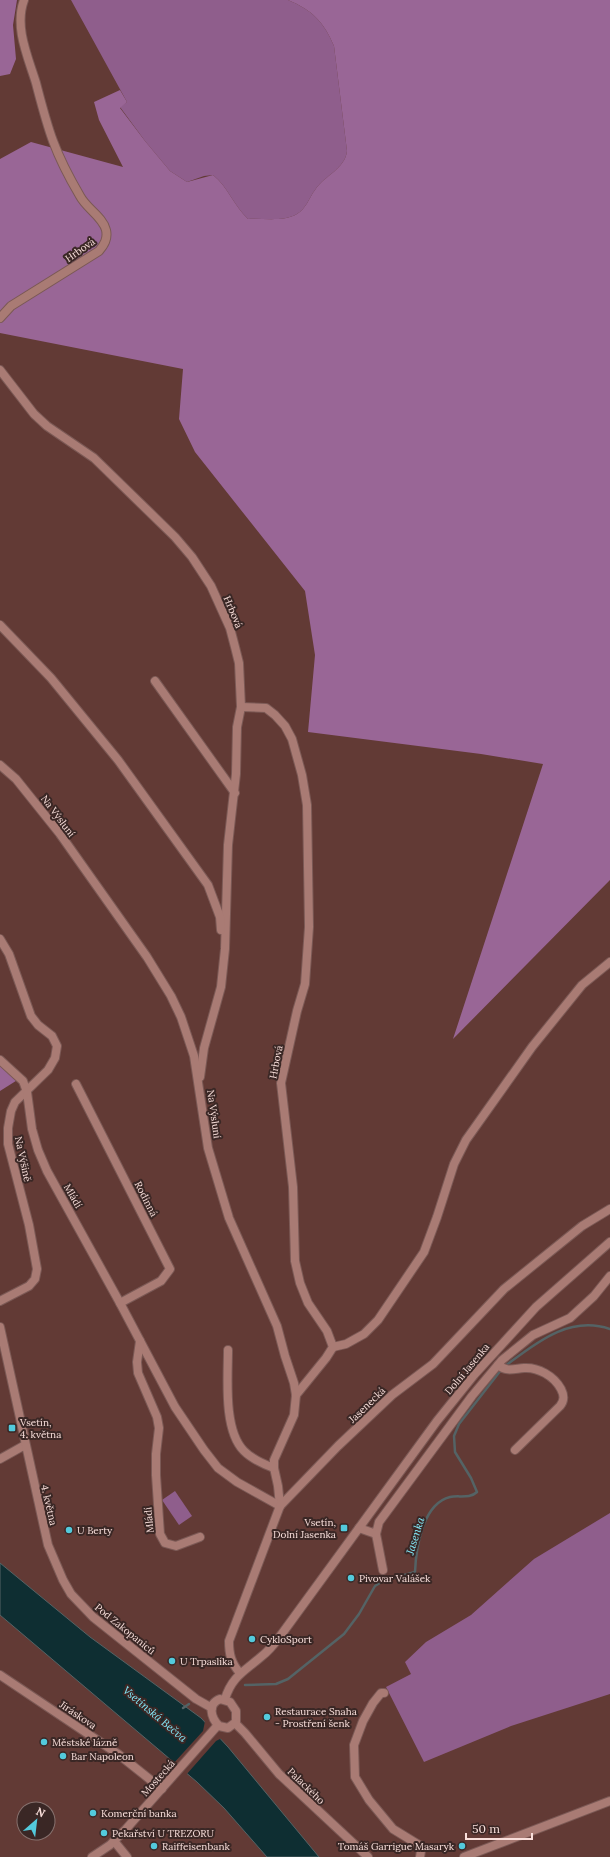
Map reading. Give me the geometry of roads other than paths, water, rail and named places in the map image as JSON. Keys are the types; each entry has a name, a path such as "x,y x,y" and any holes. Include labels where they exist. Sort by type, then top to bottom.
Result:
{"street":[{"name":"Hrbová","path":"0,318 12,306 99,252 105,243 107,236 106,228 83,202 68,175 53,142 23,42 20,10 24,0"},
{"name":"Hrbová","path":"0,370 34,414 47,426 94,458 175,537 200,567 211,586 230,628 234,641 239,663 242,707 236,727 235,793 228,845 225,949 221,986 204,1048 199,1080"},
{"name":"Hrbová","path":"0,625 51,678 118,760 208,884 220,917 225,949"},
{"path":"155,681 235,793"},
{"name":"Hrbová","path":"242,707 266,708 285,726 292,739 302,775 307,805 309,920 306,977 281,1084 293,1187 295,1261 300,1283 308,1303 327,1330 333,1347"},
{"name":"Na Výsluní","path":"0,765 16,779 37,805 147,957 171,996 181,1017 194,1056 199,1080 201,1108 208,1148 229,1218 277,1326 294,1382 296,1395 294,1415 277,1450 274,1468 280,1506"},
{"name":"Na Výšině","path":"0,939 9,954 30,1016 38,1025 52,1036 57,1046 55,1058 48,1070 15,1102 10,1111 8,1144 29,1225 37,1269 35,1279 29,1286 0,1301"},
{"path":"296,1395 333,1347 346,1344 364,1334 378,1320 424,1252 454,1164 470,1134 532,1047 582,985 610,962"},
{"name":"Mládí","path":"0,1060 23,1081 27,1092 32,1129 38,1150 47,1171 175,1406 204,1450 218,1468 237,1482 280,1506"},
{"name":"Rodinná","path":"76,1084 170,1269 160,1281 120,1303"},
{"name":"Jasenecká","path":"240,1674 232,1663 229,1654 229,1641 280,1506 338,1446 392,1395 433,1364 504,1289 582,1226 610,1209"},
{"name":"Dolní Jasenka","path":"225,1700 232,1682 276,1642 437,1421 492,1354 536,1307 610,1242"},
{"name":"Dolní Jasenka","path":"376,1534 378,1522 472,1396 501,1367 513,1350 533,1335 570,1318 594,1296 610,1276"},
{"name":"4. května","path":"0,1327 48,1544 57,1568"},
{"name":"Mládí","path":"140,1341 137,1362 138,1373 159,1428 156,1454 156,1475 160,1534 165,1543 176,1546 200,1537"},
{"path":"228,1350 226,1386 231,1423 236,1438 243,1451 258,1461 274,1468"},
{"path":"501,1367 538,1370 556,1382 564,1398 560,1406 515,1450"},
{"path":"0,1459 25,1445"},
{"path":"359,1528 376,1534 383,1570"},
{"name":"Pod Zakopaniců","path":"57,1568 71,1594 92,1617 196,1700 212,1708"},
{"name":"Jiráskova","path":"0,1676 118,1754 162,1789"},
{"path":"384,1693 381,1693 373,1703 363,1721 354,1746 355,1777 369,1800 393,1828 419,1845 421,1851 420,1857"},
{"path":"225,1700 231,1703 236,1710 237,1718 235,1724 227,1728 217,1727 213,1717 212,1708 217,1701 225,1700"},
{"name":"Palackého","path":"235,1724 245,1732 285,1779 368,1857"},
{"name":"Mostecká","path":"92,1857 114,1841 217,1727"},
{"path":"464,1857 610,1801"},
{"path":"114,1841 127,1857"}],"water":[{"name":"Vsetínská Bečva","path":"0,1563 90,1637 201,1718 228,1747 319,1857 267,1857 224,1808 197,1782 0,1615"}],"waterway":[{"name":"Jasenka","path":"505,1366 541,1340 567,1328 595,1326 610,1329"},
{"name":"Jasenka","path":"245,1685 276,1684 288,1679 344,1634 359,1614 375,1586 383,1581 415,1572 422,1528 433,1508 440,1501 450,1497 467,1496 477,1492 471,1478 455,1452 454,1436 459,1424 501,1370"},
{"name":"Jasenka","path":"183,1708 189,1704"}],"place":[{"name":"Vsetín, 4. května","path":"12,1428"},
{"name":"Vsetín, Dolní Jasenka","path":"344,1528"},
{"name":"U Berty","path":"69,1530"},
{"name":"Pivovar Valášek","path":"351,1578"},
{"name":"CykloSport","path":"252,1639"},
{"name":"U Trpaslíka","path":"172,1661"},
{"name":"Restaurace Snaha - Prostření šenk","path":"267,1717"},
{"name":"Městské lázně","path":"44,1742"},
{"name":"Bar Napoleon","path":"63,1756"},
{"name":"Komerční banka","path":"93,1813"},
{"name":"Pekařství U TREZORU","path":"104,1833"},
{"name":"Raiffeisenbank","path":"154,1846"},
{"name":"Tomáš Garrigue Masaryk","path":"462,1846"}]}
